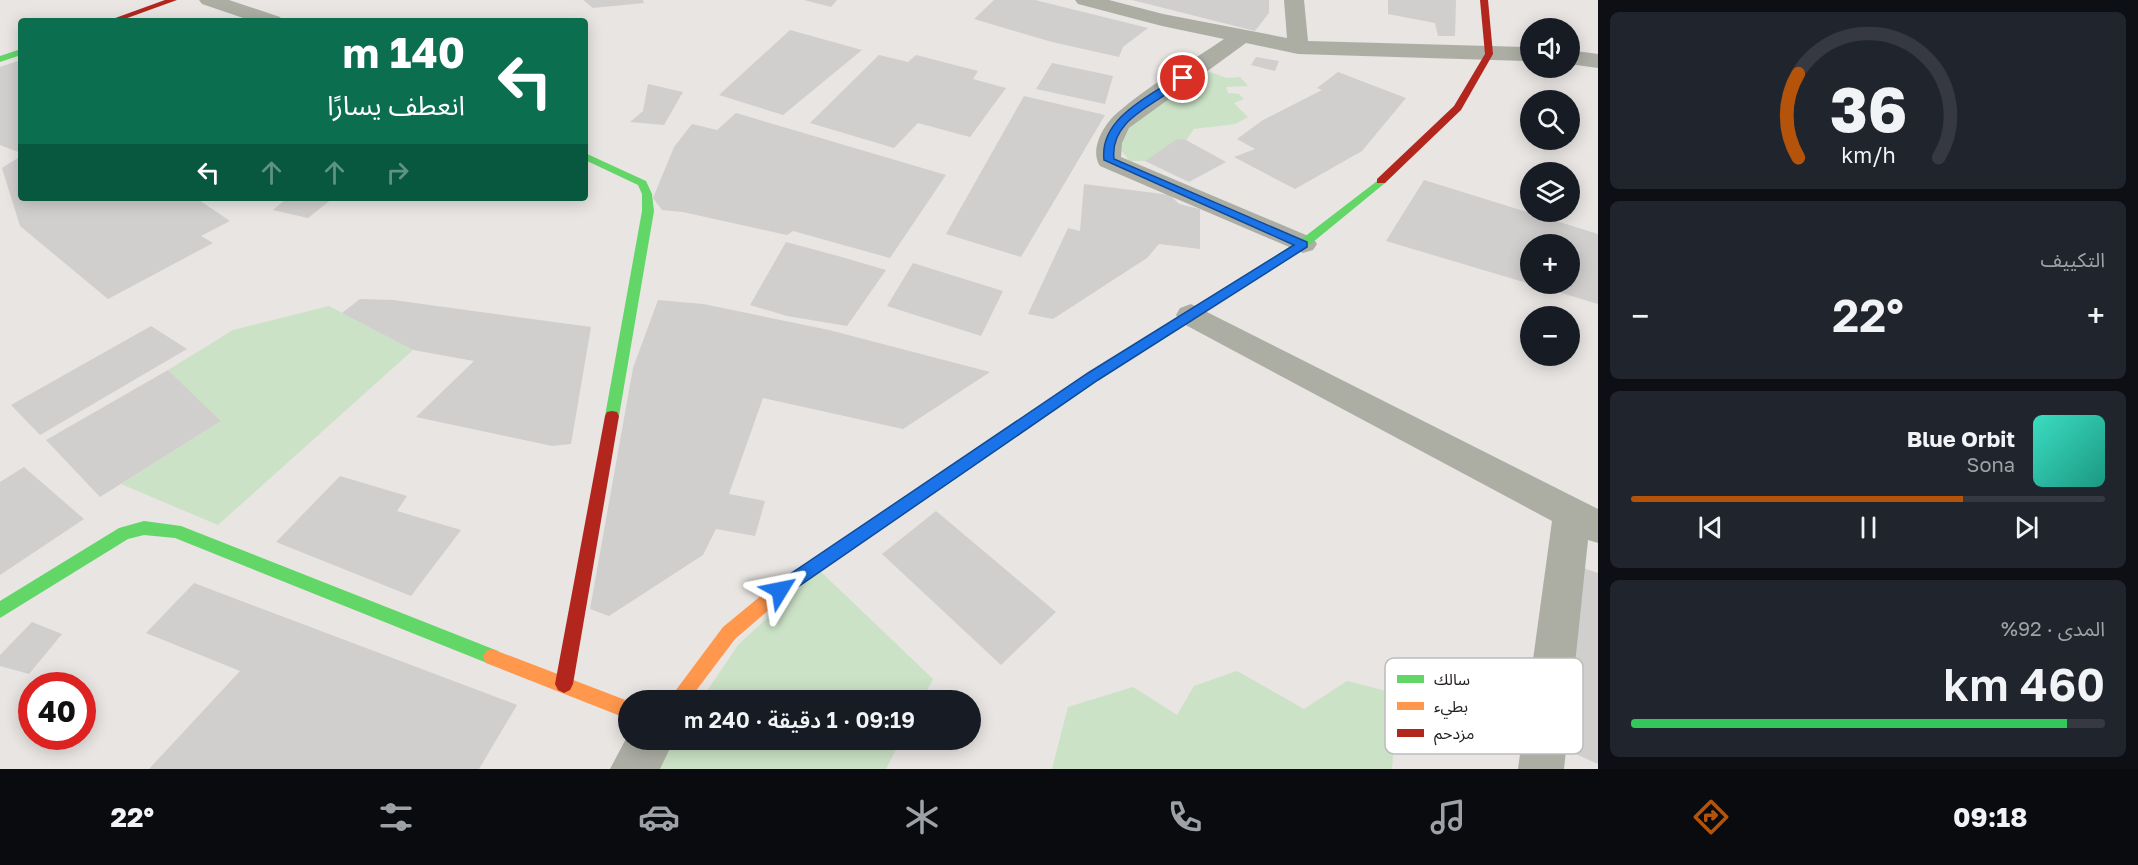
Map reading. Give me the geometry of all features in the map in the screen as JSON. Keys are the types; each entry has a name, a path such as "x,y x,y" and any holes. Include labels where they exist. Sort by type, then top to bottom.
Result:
{"street":[{"path":"120,18 173,0"},
{"path":"209,0 264,18"},
{"path":"1085,0 1162,20 1298,47 1520,54"},
{"path":"1294,0 1298,47"},
{"path":"686,690 729,633 780,590 965,463 1303,244 1428,139 1458,108 1489,54 1484,0"},
{"path":"1242,36 1124,119 1113,133 1108,149 1109,160 1303,244"},
{"path":"0,59 18,53"},
{"path":"1580,59 1598,61"},
{"path":"564,684 648,211 647,194 642,183 588,157"},
{"path":"1191,315 1585,520 1564,658"},
{"path":"0,610 124,533 144,528 176,531 393,619 618,706"},
{"path":"633,769 645,750"}],"green space":[{"path":"1207,71 1227,78 1240,77 1248,86 1226,87 1228,93 1239,94 1244,99 1234,103 1248,117 1235,124 1194,129 1186,140 1177,140 1145,161 1130,161 1110,137"},
{"path":"329,306 413,350 218,525 121,484 221,421 168,370 233,330"},
{"path":"819,570 933,679 927,690 708,690 738,645"},
{"path":"1237,671 1304,709 1347,681 1385,691 1385,754 1393,754 1392,769 1052,769 1068,707 1133,687 1177,715 1194,686"},
{"path":"667,750 896,750 886,769 654,769"}],"building":[{"path":"583,0 643,0 644,3 593,8"},
{"path":"804,0 837,0 831,7"},
{"path":"994,0 1035,0 1148,28 1123,47 1119,57 1052,42 974,19"},
{"path":"1132,0 1269,0 1269,13 1255,31"},
{"path":"1388,0 1456,0 1455,36 1438,36 1435,23 1388,14"},
{"path":"790,30 862,50 783,115 719,95"},
{"path":"879,55 908,62 916,55 978,71 973,79 1006,88 970,137 918,123 894,148 810,123"},
{"path":"1256,57 1279,61 1275,71 1251,65"},
{"path":"18,61 18,152 0,145 0,67"},
{"path":"1052,63 1113,76 1105,104 1036,89"},
{"path":"1338,72 1406,98 1362,151 1295,189 1234,157 1255,149 1237,139 1263,120 1322,90 1317,88"},
{"path":"648,84 683,92 664,125 630,122 643,111"},
{"path":"1024,96 1105,115 1021,257 946,234"},
{"path":"736,113 946,175 890,258 793,231 787,235 683,212 662,210 653,198 674,147 692,124 717,130"},
{"path":"1177,139 1186,140 1226,162 1189,182 1145,161"},
{"path":"18,158 18,201 200,201 230,221 201,236 213,243 108,299 20,226 2,168"},
{"path":"1424,180 1520,210 1520,222 1559,222 1598,234 1598,304 1565,294 1580,294 1580,234 1520,234 1520,281 1386,241"},
{"path":"1084,184 1170,195 1179,204 1200,209 1200,249 1159,244 1147,258 1053,319 1028,314 1068,228 1080,231"},
{"path":"284,201 329,201 308,218 273,210"},
{"path":"786,242 886,270 847,326 787,316 750,305"},
{"path":"913,263 1003,291 981,336 887,306"},
{"path":"360,299 393,300 591,327 571,444 552,446 416,417 474,361 413,350 342,313"},
{"path":"658,300 703,304 829,330 990,372 903,429 763,398 729,494 765,501 755,536 716,529 703,555 609,616 590,609 633,368"},
{"path":"151,326 187,349 40,435 11,405"},
{"path":"168,370 221,421 100,497 46,440"},
{"path":"24,467 84,519 0,575 0,482"},
{"path":"340,476 407,496 397,511 461,530 411,596 276,542"},
{"path":"936,511 1056,612 1001,665 882,554"},
{"path":"1574,565 1598,573 1598,764 1576,754 1583,754 1583,658 1572,658"},
{"path":"194,583 517,705 479,769 149,769 240,671 146,633"},
{"path":"32,622 62,634 31,672 0,666 0,655"}],"traffic: fast":[{"path":"0,59 18,53"},
{"path":"588,157 642,183 647,194 648,211 612,416"},
{"path":"883,520 1113,364 1303,244 1381,181"},
{"path":"0,610 124,533 144,528 176,531 492,657"}],"traffic: slow":[{"path":"686,690 729,633 780,590 883,520"},
{"path":"492,657 618,706"}],"traffic: jam":[{"path":"120,18 173,0"},
{"path":"1381,181 1458,108 1489,54 1484,0"},
{"path":"564,684 612,416"}],"route":[{"path":"780,590 935,482 1093,377 1303,244 1118,166 1109,160 1108,149 1113,133 1124,119 1183,78"}]}
